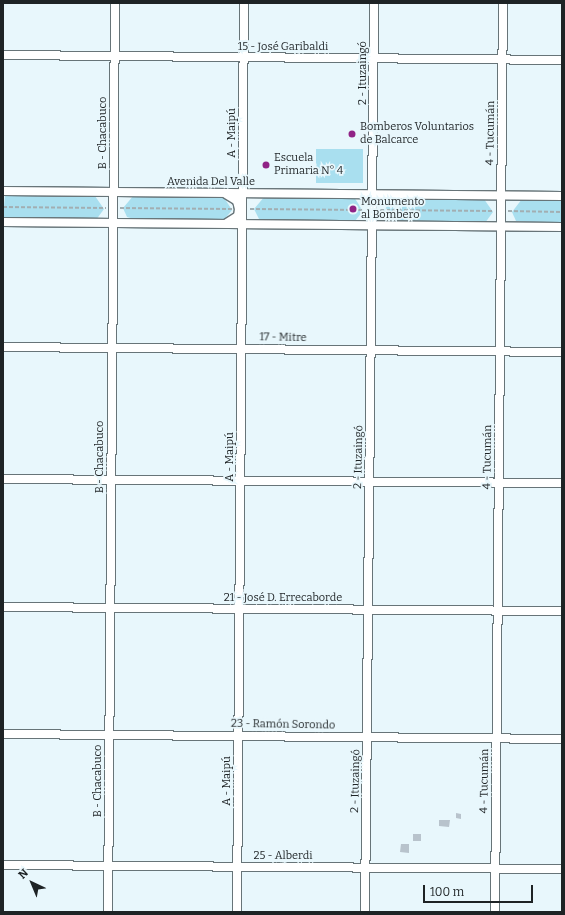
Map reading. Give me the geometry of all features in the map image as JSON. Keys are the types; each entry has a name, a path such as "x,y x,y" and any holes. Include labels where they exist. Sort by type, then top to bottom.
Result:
{"street":[{"name":"B - Chacabuco","path":"108,912 113,223 115,208 115,3"},
{"name":"A - Maipú","path":"237,912 242,349 241,209 243,193 244,3"},
{"name":"2 - Ituzaingó","path":"365,912 372,350 374,3"},
{"name":"4 - Tucumán","path":"495,912 503,3"},
{"name":"15 - José Garibaldi","path":"3,55 562,60"},
{"name":"Avenida Del Valle","path":"3,191 562,196"},
{"path":"131,223 118,215 115,208 117,200 132,192"},
{"path":"224,224 238,216 241,209 237,201 225,193"},
{"path":"484,226 493,223 500,211 498,203 485,195"},
{"path":"3,222 562,227"},
{"name":"17 - Mitre","path":"3,347 562,352"},
{"path":"3,479 562,483"},
{"name":"21 - José D. Errecaborde","path":"3,607 562,611"},
{"name":"23 - Ramón Sorondo","path":"3,734 562,739"},
{"name":"25 - Alberdi","path":"3,865 562,869"}],"path":[{"path":"3,207 562,212"}],"shaded area":[{"path":"316,149 363,149 363,183 316,183"},
{"path":"5,195 95,196 104,209 96,220 3,218"},
{"path":"134,195 223,196 232,210 224,220 134,219 127,217 123,208"},
{"path":"265,196 354,197 363,211 355,221 265,221 259,219 254,209"},
{"path":"394,198 484,199 493,212 485,223 394,222 388,220 384,210"},
{"path":"522,199 562,200 562,224 516,221 512,212"}],"building":[{"path":"456,813 461,814 461,819 456,818"},
{"path":"439,820 450,820 449,827 439,826"},
{"path":"413,834 421,834 421,841 413,841"},
{"path":"401,844 409,844 409,853 400,852"}],"place":[{"name":"Bomberos Voluntarios de Balcarce","path":"352,134"},
{"name":"Escuela Primaria N° 4","path":"266,165"},
{"name":"Monumento al Bombero","path":"353,209"}]}
